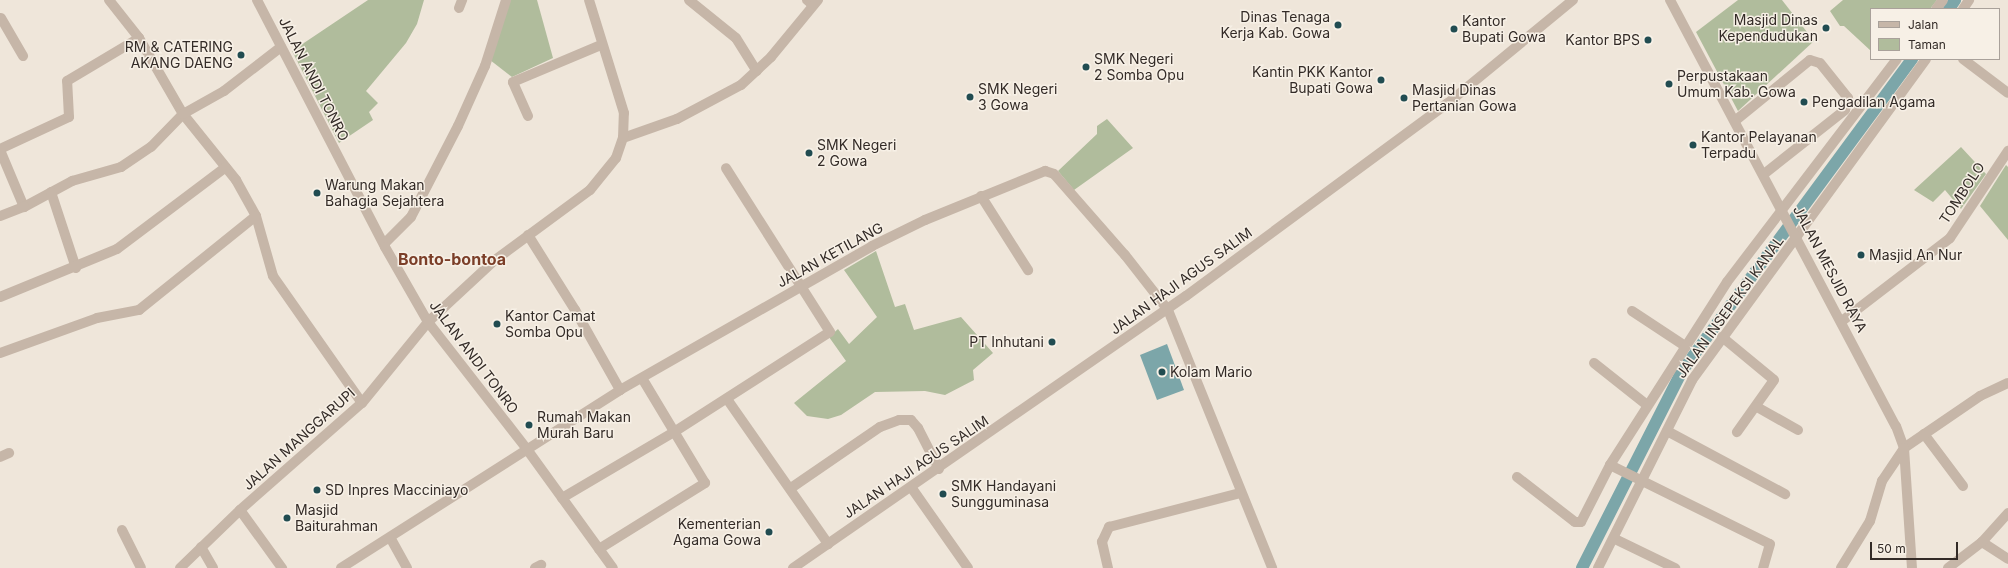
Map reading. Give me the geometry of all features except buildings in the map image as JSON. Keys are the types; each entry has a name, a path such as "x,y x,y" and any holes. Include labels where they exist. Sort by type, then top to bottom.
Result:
{"street":[{"path":"109,0 139,38 183,114 226,167 256,216 273,276 362,404"},
{"name":"JALAN ANDI TONRO","path":"257,0 384,244 428,322 526,448 612,568"},
{"path":"384,244 411,217 458,126 485,66 506,0"},
{"path":"589,0 601,45 620,98 623,138 677,119 726,96 757,71 813,2"},
{"path":"690,0 736,38 757,71"},
{"name":"JALAN HAJI AGUS SALIM","path":"793,568 1168,310 1448,103 1573,0"},
{"name":"JALAN MESJID RAYA","path":"1670,0 1736,120 1782,211 1842,321 1904,448 1912,568"},
{"path":"1937,8 1943,0"},
{"path":"1,18 3,31 23,56"},
{"path":"24,207 0,150 69,117 67,81 139,38"},
{"path":"528,116 513,82 601,45"},
{"path":"0,216 24,207 72,181 108,174 121,167 151,147 183,114 224,91 281,47"},
{"path":"1736,120 1810,60 1820,63 1848,98 1845,110 1764,174"},
{"path":"1517,477 1579,523 1598,494 1612,466 1647,405 1727,282 1896,60"},
{"name":"JALAN INSEPEKSI KANAL","path":"1598,568 1615,539 1692,380 1925,60"},
{"path":"1964,60 2008,93"},
{"name":"JALAN MANGGARUPI","path":"180,568 240,510 362,404 428,322 528,235 603,178 616,158 623,138"},
{"name":"TOMBOLO","path":"1842,321 1950,238 2008,151"},
{"path":"0,297 76,268 117,249 226,167"},
{"path":"562,498 674,432 830,332 803,285 726,168"},
{"name":"JALAN KETILANG","path":"341,568 391,539 526,448 620,390 803,285 878,243 981,196 1039,172 1054,174 1168,310"},
{"path":"51,192 76,268"},
{"path":"981,196 1028,270"},
{"path":"0,353 97,318 139,310 256,216"},
{"path":"528,235 575,310 620,390"},
{"path":"1168,310 1240,493 1272,568"},
{"path":"1632,311 1685,346"},
{"path":"1722,337 1774,380 1757,406 1737,432"},
{"path":"1594,363 1647,405"},
{"path":"599,549 705,483 642,378"},
{"path":"1841,568 1870,521 1882,481 1904,448 1980,396 2008,383"},
{"path":"727,399 791,488 828,544"},
{"path":"1757,406 1798,430"},
{"path":"791,488 880,427 899,420 911,420 918,428 939,469"},
{"path":"1667,431 1785,494"},
{"path":"1924,434 1963,486"},
{"path":"1612,466 1641,483 1770,544 1763,568"},
{"path":"911,486 968,568"},
{"path":"1108,568 1102,542 1109,527 1240,493"},
{"path":"240,510 282,568"},
{"path":"1948,568 1982,542 2008,513"},
{"path":"122,530 141,568"},
{"path":"391,539 407,568"},
{"path":"1615,539 1675,568"},
{"path":"1982,542 2008,559"},
{"path":"201,547 213,568"}],"green space":[{"path":"368,0 424,0 417,24 406,43 366,91 378,103 369,112 373,120 339,143 292,51"},
{"path":"510,0 537,0 553,58 512,77 490,60"},
{"path":"1738,0 1782,0 1814,41 1738,111 1696,32"},
{"path":"1843,0 1937,0 1931,8 1870,8 1870,50 1844,26 1840,26 1830,11"},
{"path":"1107,119 1133,148 1074,190 1058,171 1097,134 1097,126"},
{"path":"1961,147 1986,174 1961,209 1945,190 1933,202 1914,190"},
{"path":"2006,165 2008,167 2008,240 1980,206"},
{"path":"876,251 895,307 905,304 914,330 961,317 993,353 973,370 974,380 945,395 925,391 875,392 841,415 828,419 807,416 794,403 846,361 829,337 838,329 849,344 877,317 844,270"}],"water":[{"name":"Kolam Mario","path":"1167,344 1184,390 1157,400 1140,355"}],"waterway":[{"path":"1950,8 1955,0"},
{"path":"1582,568 1682,371 1911,60"}],"place":[{"name":"Dinas Tenaga Kerja Kab. Gowa","path":"1338,25"},
{"name":"Masjid Dinas Kependudukan","path":"1826,28"},
{"name":"Kantor Bupati Gowa","path":"1454,29"},
{"name":"Kantor BPS","path":"1648,40"},
{"name":"RM & CATERING AKANG DAENG","path":"241,55"},
{"name":"SMK Negeri 2 Somba Opu","path":"1086,67"},
{"name":"Kantin PKK Kantor Bupati Gowa","path":"1381,80"},
{"name":"Perpustakaan Umum Kab. Gowa","path":"1669,84"},
{"name":"SMK Negeri 3 Gowa","path":"970,97"},
{"name":"Masjid Dinas Pertanian Gowa","path":"1404,98"},
{"name":"Pengadilan Agama","path":"1804,102"},
{"name":"Kantor Pelayanan Terpadu","path":"1693,145"},
{"name":"SMK Negeri 2 Gowa","path":"809,153"},
{"name":"Warung Makan Bahagia Sejahtera","path":"317,193"},
{"name":"Masjid An Nur","path":"1861,255"},
{"name":"Kantor Camat Somba Opu","path":"497,324"},
{"name":"PT Inhutani","path":"1052,342"},
{"name":"Kolam Mario","path":"1162,372"},
{"name":"Rumah Makan Murah Baru","path":"529,425"},
{"name":"SD Inpres Macciniayo","path":"317,490"},
{"name":"SMK Handayani Sungguminasa","path":"943,494"},
{"name":"Masjid Baiturahman","path":"287,518"},
{"name":"Kementerian Agama Gowa","path":"769,532"}],"district":[{"name":"Bonto-bontoa","path":"452,259"}]}
